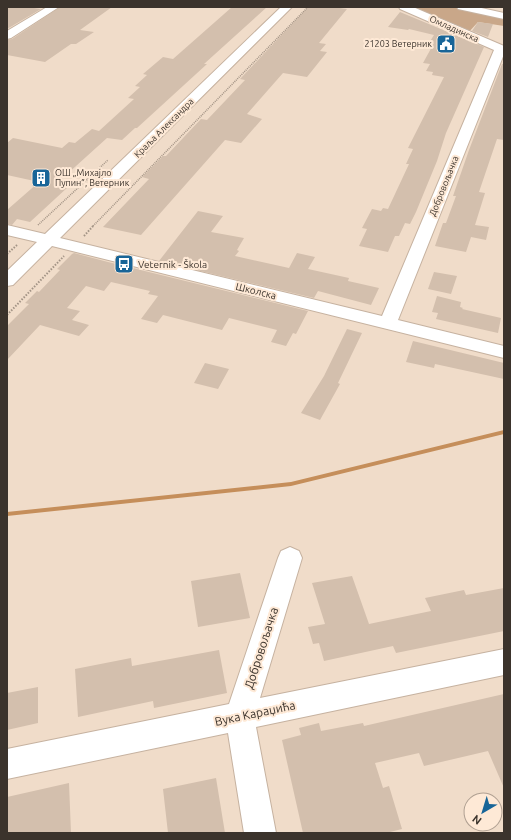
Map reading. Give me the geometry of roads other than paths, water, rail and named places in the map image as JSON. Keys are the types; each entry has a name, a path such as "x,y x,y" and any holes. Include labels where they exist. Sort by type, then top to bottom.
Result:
{"main road":[{"path":"462,7 504,16"},
{"path":"485,7 504,11"}],"street":[{"path":"7,36 54,7"},
{"name":"Краља Александра","path":"7,281 287,7"},
{"name":"Омладинска","path":"404,7 500,47"},
{"name":"Добровољачка","path":"388,323 500,47"},
{"name":"Школска","path":"7,230 504,352"},
{"name":"Добровољачка","path":"260,833 240,716 290,558"},
{"name":"Вука Караџића","path":"7,764 504,662"}],"waterway":[{"path":"7,514 291,484 504,432"}],"place":[{"name":"21203 Ветерник","path":"446,44"},
{"name":"ОШ „Михајло Пупин”, Ветерник","path":"41,178"},
{"name":"Veternik - Škola","path":"124,264"}]}
